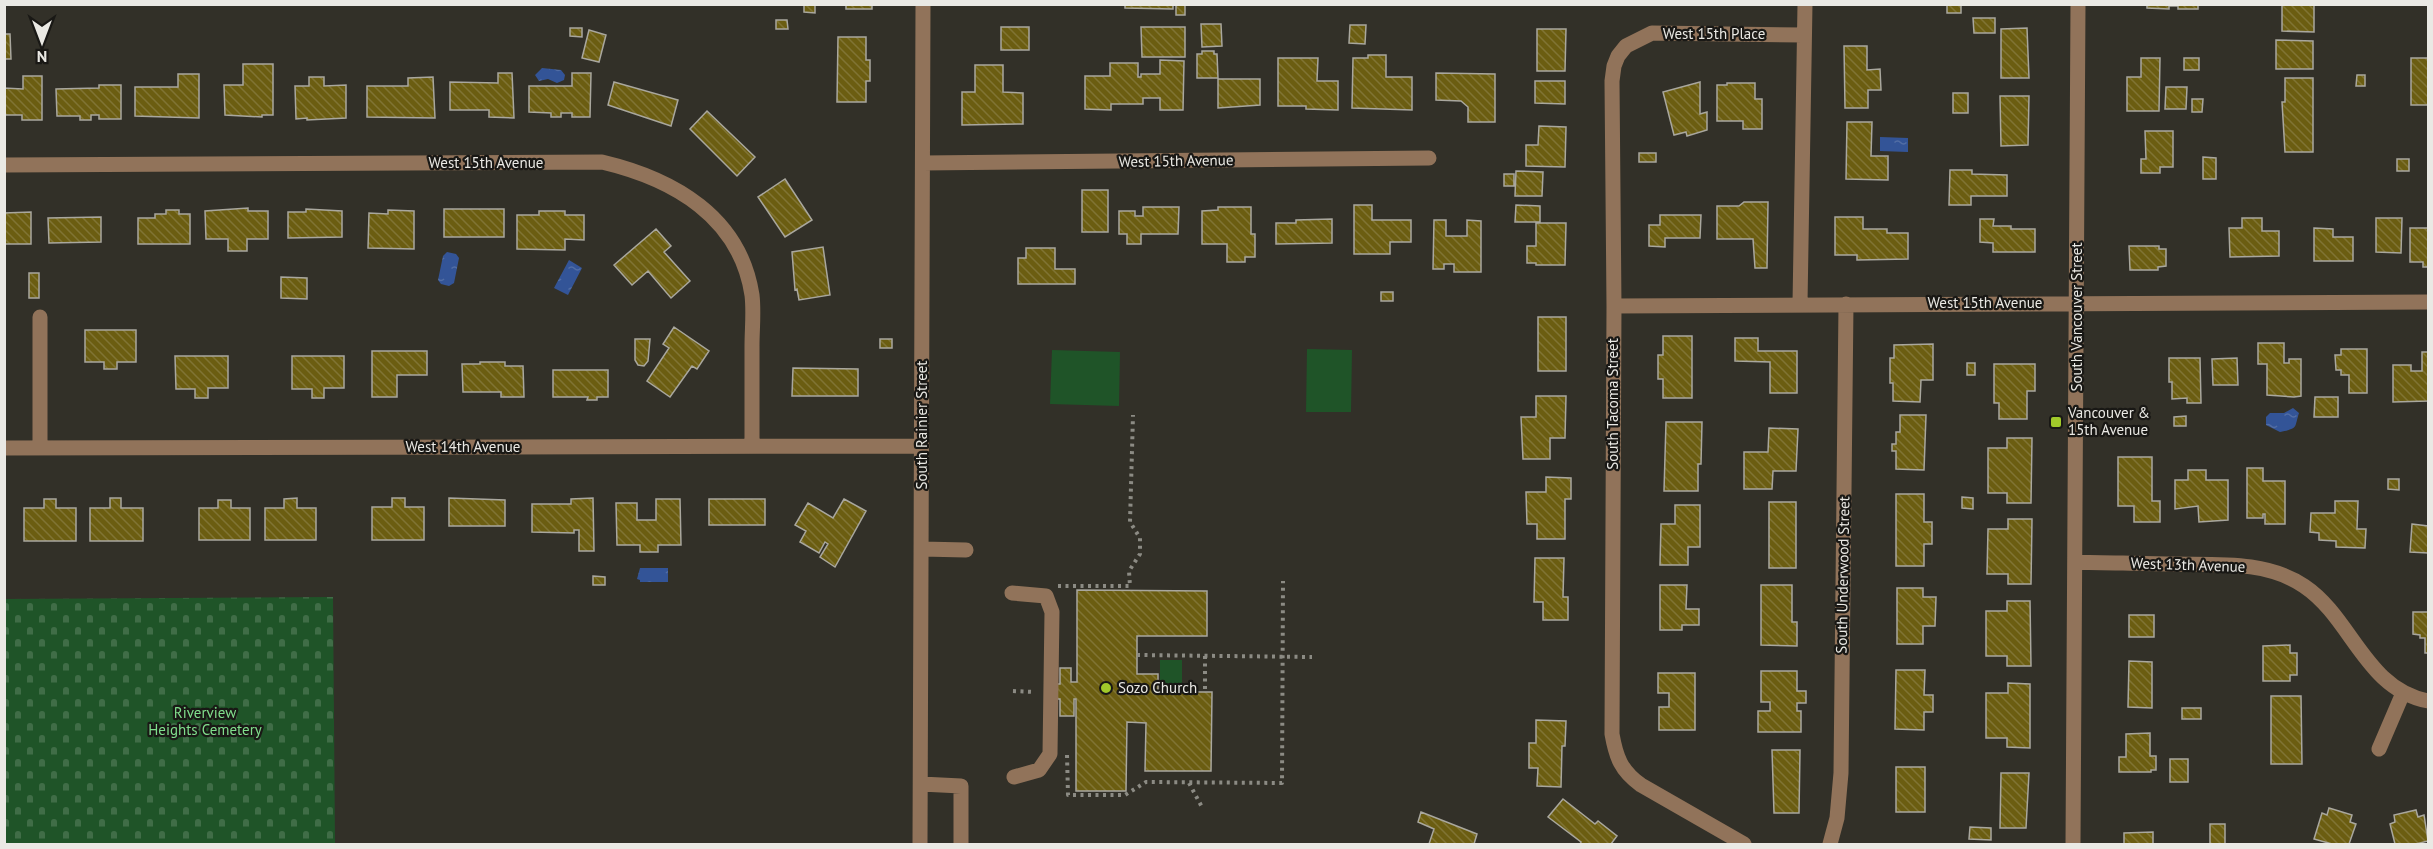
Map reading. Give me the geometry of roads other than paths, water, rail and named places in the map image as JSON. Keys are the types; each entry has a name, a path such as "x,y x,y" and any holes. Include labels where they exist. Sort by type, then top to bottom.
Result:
{"street":[{"name":"South Rainier Street","path":"920,844 923,4"},
{"path":"1800,304 1804,4"},
{"name":"South Vancouver Street","path":"2073,844 2078,4"},
{"name":"West 15th Place","path":"1626,46 1652,33 1804,35"},
{"name":"South Tacoma Street","path":"1626,46 1618,56 1612,81 1614,306 1612,734 1620,765 1628,776 1744,844"},
{"name":"West 15th Avenue","path":"923,163 1429,158"},
{"name":"West 15th Avenue","path":"4,165 602,162 627,168 662,183 703,207 726,230 738,248 746,269 752,297 752,446"},
{"name":"West 15th Avenue","path":"1614,306 2428,302"},
{"name":"South Underwood Street","path":"1830,844 1837,818 1841,773 1846,304"},
{"path":"40,317 40,448"},
{"name":"West 14th Avenue","path":"4,448 922,446"},
{"path":"922,549 966,550"},
{"name":"West 13th Avenue","path":"2075,562 2242,565 2281,576 2304,586 2328,608 2379,674 2403,693 2428,701"},
{"path":"1012,593 1046,596 1052,612 1050,754 1039,770 1014,777"},
{"path":"2379,749 2403,693"},
{"path":"921,784 961,786 960,844"}],"water":[{"path":"542,68 561,70 565,75 564,80 557,83 548,79 539,81 535,75"},
{"path":"1880,137 1908,138 1908,152 1880,151"},
{"path":"447,252 456,254 459,258 454,283 449,286 441,284 438,280 443,256"},
{"path":"569,260 582,268 568,295 554,288"},
{"path":"2293,408 2299,413 2293,428 2280,432 2266,425 2266,417 2270,413 2284,413"},
{"path":"640,568 668,568 668,582 640,582 637,579"}],"place":[{"name":"Vancouver & 15th Avenue","path":"2056,422"},
{"name":"Sozo Church","path":"1106,688"}],"park label":[{"name":"Riverview Heights Cemetery","path":"205,722"}]}
